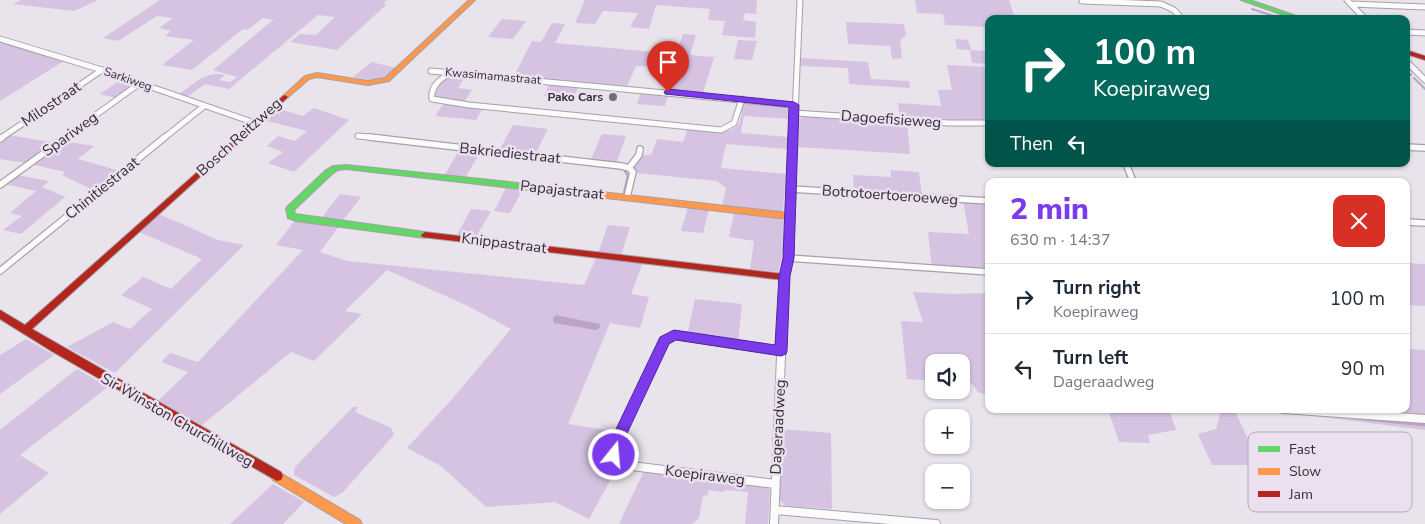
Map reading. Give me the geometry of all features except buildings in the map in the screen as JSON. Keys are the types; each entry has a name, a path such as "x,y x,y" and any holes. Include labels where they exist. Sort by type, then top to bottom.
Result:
{"street":[{"name":"Bosch Reitzweg","path":"25,330 307,77 313,75 374,84 387,80 472,0"},
{"name":"Dageraadweg","path":"774,524 784,276 788,258 800,0"},
{"path":"1244,0 1290,15"},
{"path":"1082,1 1161,4 1174,10 1178,15"},
{"path":"1349,2 1425,7"},
{"path":"1349,2 1361,15"},
{"path":"1410,32 1425,33"},
{"name":"Sarkiweg","path":"0,39 102,70 255,123"},
{"path":"1410,53 1425,58"},
{"path":"1410,65 1425,80"},
{"name":"Milostraat","path":"0,139 102,70"},
{"name":"Kwasimamastraat","path":"431,71 794,105"},
{"path":"452,72 446,74 437,83 431,94 432,99 469,105 720,130 732,127 735,123 742,99"},
{"name":"Spariweg","path":"0,185 140,83"},
{"name":"Chinitiestraat","path":"0,271 204,106"},
{"name":"Dagoefisieweg","path":"794,113 930,122 985,122"},
{"name":"Bakriediestraat","path":"358,136 629,168"},
{"path":"1410,147 1425,148"},
{"path":"627,197 634,176 634,172 629,168 639,154 640,148"},
{"name":"Papajastraat","path":"336,168 346,167 789,216"},
{"name":"Knippastraat","path":"336,168 329,172 290,209 291,216 360,227 784,276"},
{"name":"Botrotoertoeroeweg","path":"790,189 985,200"},
{"path":"1410,222 1425,223"},
{"path":"788,258 985,272"},
{"name":"Sir Winston Churchillweg","path":"0,314 356,524"},
{"name":"Koepiraweg","path":"775,484 624,465 616,459 614,448 664,340 674,335 781,351"},
{"path":"1340,413 1425,419"},
{"path":"774,510 936,524"}],"shaded area":[{"path":"21,0 98,0 74,11 13,4"},
{"path":"160,0 387,0 383,4 386,5 337,50 290,42 300,34 316,35 335,17 318,15 229,89 205,84 187,97 179,94 206,76 212,74 225,75 219,80 230,82 237,77 213,70 273,20 263,18 247,30 243,29 192,70 162,65 194,40 165,36 171,31 159,28 173,18 157,16 118,41 103,38"},
{"path":"585,0 757,0 756,14 745,13 743,20 756,22 755,38 722,35 725,21 708,20 710,9 656,5 649,29 630,27 638,13 603,11 595,24 575,23"},
{"path":"915,0 1009,0 1014,15 985,15 985,27 945,25 943,14 917,13"},
{"path":"502,19 526,21 513,39 488,37"},
{"path":"846,22 904,24 906,35 900,41 902,58 892,59 890,46 848,44"},
{"path":"552,23 565,24 555,43 676,54 683,34 696,35 690,55 714,57 703,93 665,89 673,73 656,72 658,67 636,66 627,86 514,76 532,41 541,42"},
{"path":"955,39 968,40 971,50 985,51 985,64 972,63 970,50 957,49"},
{"path":"738,40 757,41 752,60 734,59"},
{"path":"4,42 64,61 0,101 0,44"},
{"path":"801,58 868,62 871,79 909,81 910,88 849,84 848,68 801,66"},
{"path":"372,62 396,68 385,77 376,80 353,77"},
{"path":"947,65 985,67 985,121 900,118 898,103 941,106 938,90 952,90"},
{"path":"467,74 458,88 472,90 463,104 434,98 434,90 446,75"},
{"path":"122,79 135,85 116,98 100,94"},
{"path":"550,82 579,85 573,99 544,96"},
{"path":"641,91 669,93 665,106 637,104"},
{"path":"745,102 790,108 789,119 744,116 741,133 788,137 787,149 726,144 721,168 786,174 783,211 722,206 726,188 717,181 636,173 632,166 635,161 639,161 643,155 651,155 657,139 683,142 688,128 717,132 731,130 740,121"},
{"path":"444,103 483,108 476,120 435,116"},
{"path":"276,108 303,116 314,108 349,120 294,172 268,163 283,152 267,146 278,136 295,141 307,131 263,120"},
{"path":"806,116 907,122 910,154 797,147 799,119"},
{"path":"513,125 548,129 535,155 499,151"},
{"path":"602,134 626,136 616,164 590,161"},
{"path":"9,135 55,143 26,163 0,159 0,141"},
{"path":"63,141 94,146 78,159 120,171 95,191 62,175 65,172 31,164"},
{"path":"460,149 481,151 465,178 444,176"},
{"path":"891,170 919,172 922,196 854,191 853,175 891,177"},
{"path":"17,175 49,181 42,187 65,197 21,234 3,230 22,216 10,213 36,191 5,184"},
{"path":"507,186 524,187 510,213 494,211"},
{"path":"340,194 361,197 341,223 320,220"},
{"path":"963,201 985,203 985,271 932,268 928,232 969,234"},
{"path":"688,207 709,209 703,233 681,231"},
{"path":"471,209 491,211 476,237 457,235"},
{"path":"734,213 779,217 784,220 783,252 778,272 750,269 754,241 729,237"},
{"path":"159,214 218,240 244,245 115,373 67,347 113,322 130,329 152,309 121,295 143,277 171,289 202,259 139,232"},
{"path":"296,219 339,226 320,252 347,261 584,285 597,256 643,262 631,294 649,297 640,328 610,323 568,424 618,432 612,454 618,466 589,519 555,502 486,507 441,466 407,448 453,398 511,329 466,305 387,270 345,311 362,314 314,361 291,352 202,425 158,401 188,372 161,362 170,353 198,362 303,250 276,245"},
{"path":"608,225 630,227 621,256 598,253"},
{"path":"1410,263 1425,264 1425,306 1410,305"},
{"path":"913,292 985,293 985,394 979,393 970,382 970,354 925,354 925,380 907,379 901,321 923,322"},
{"path":"695,299 742,304 738,342 687,335"},
{"path":"556,315 599,324 601,327 596,330 554,323 553,318"},
{"path":"26,339 54,355 0,394 0,355"},
{"path":"1410,349 1425,350 1425,417 1370,413 1410,413"},
{"path":"77,369 108,387 20,455 49,473 0,514 0,430"},
{"path":"353,407 358,407 355,412 391,428 394,435 342,493 334,497 294,475 295,467"},
{"path":"1109,413 1170,413 1176,430 1148,435 1150,443 1119,442"},
{"path":"1220,413 1236,413 1248,439 1248,465 1212,465 1198,434 1216,429"},
{"path":"1304,413 1317,413 1425,421 1425,430 1305,415"},
{"path":"780,429 831,433 832,509 786,506 779,500"},
{"path":"644,471 710,480 764,484 770,490 768,524 745,524 748,492 708,490 708,495 703,496 699,518 692,524 619,524"},
{"path":"273,484 304,502 283,524 230,524"}],"waterway":[{"path":"1252,9 1271,15"},
{"path":"1414,78 1425,89"},
{"path":"624,169 628,176 624,193"},
{"path":"1355,418 1425,425"}],"traffic: fast":[{"path":"1244,0 1290,15"},
{"path":"425,235 296,218 291,216 290,209 329,172 336,168 346,167 557,190"}],"traffic: slow":[{"path":"285,97 307,77 317,75 368,83 387,80 472,0"},
{"path":"557,190 789,216"},
{"path":"277,476 356,524"}],"traffic: jam":[{"path":"1410,53 1425,58"},
{"path":"25,330 285,97"},
{"path":"425,235 784,277"},
{"path":"0,314 56,349 277,476"}],"place":[{"name":"Pako Cars","path":"613,97"}],"route":[{"path":"614,455 616,442 664,340 674,335 781,351 784,276 788,258 794,105 668,92"}]}
